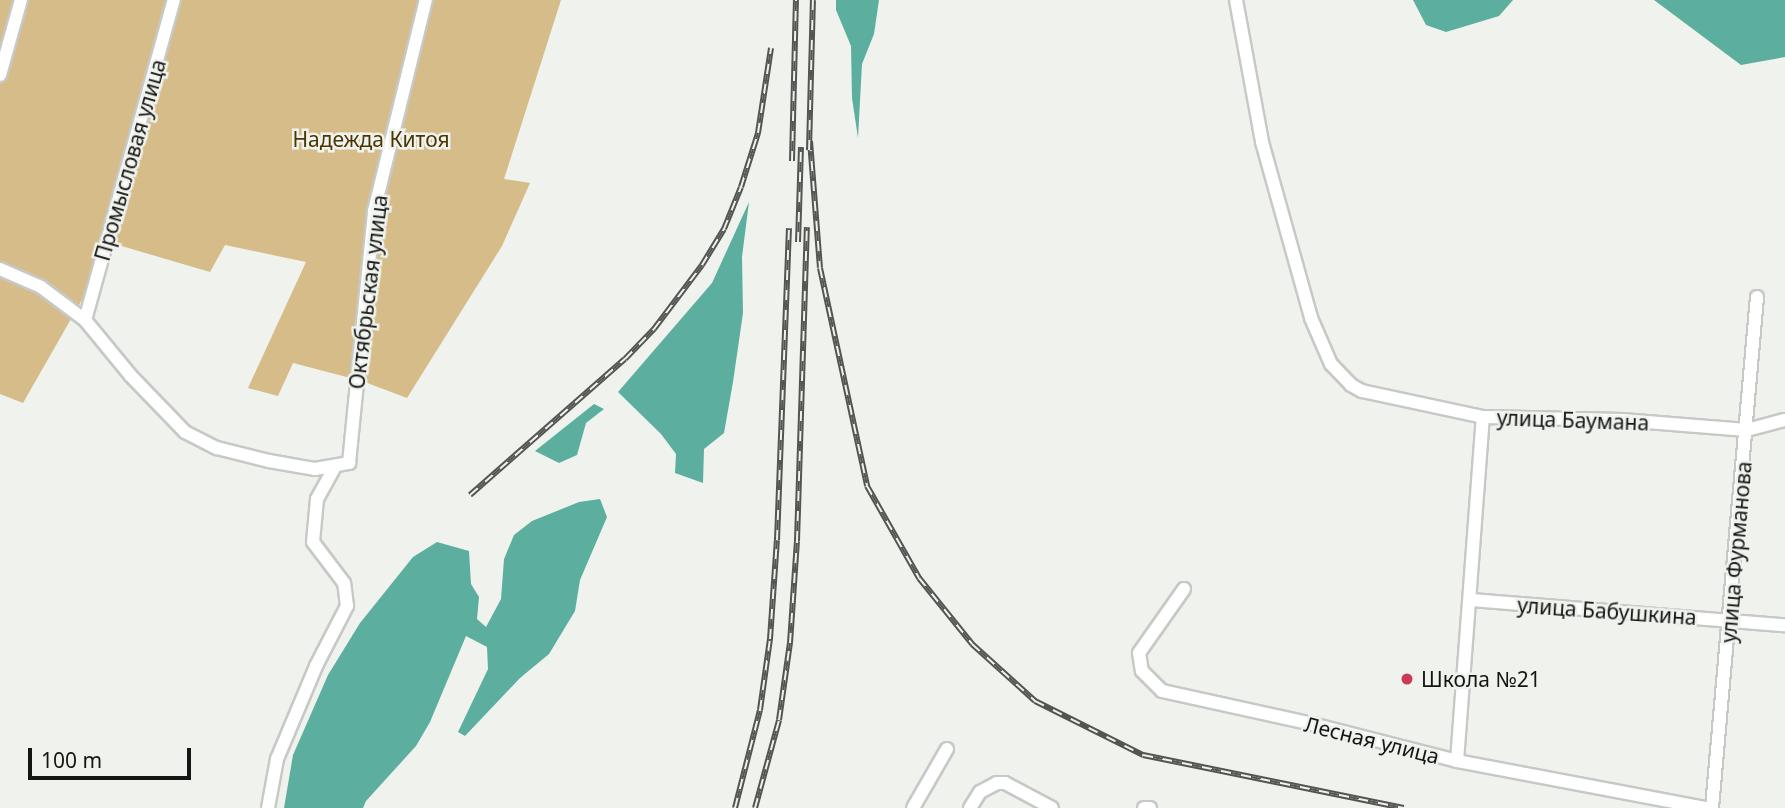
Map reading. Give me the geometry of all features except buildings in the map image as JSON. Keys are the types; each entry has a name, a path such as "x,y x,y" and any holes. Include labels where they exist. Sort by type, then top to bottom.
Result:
{"street":[{"path":"0,75 21,0"},
{"name":"Промысловая улица","path":"85,320 174,0"},
{"name":"Октябрьская улица","path":"335,467 349,463 374,211 426,0"},
{"name":"улица Баумана","path":"1236,0 1262,142 1311,318 1331,364 1351,385 1362,391 1483,417 1622,420 1747,430 1785,420"},
{"path":"0,269 41,287 85,320 131,376 185,432 230,452 314,469 335,467"},
{"name":"улица Фурманова","path":"1712,808 1757,297"},
{"path":"1457,761 1483,417"},
{"path":"268,808 277,759 316,666 347,606 344,583 313,542 317,499 335,467"},
{"name":"Лесная улица","path":"1184,589 1139,653 1142,671 1162,691 1316,724 1457,761 1706,808"},
{"name":"улица Бабушкина","path":"1471,600 1785,625"},
{"path":"913,808 947,749"},
{"path":"970,808 988,786 1005,783 1052,808"},
{"path":"1144,808 1150,808"}],"green space":[{"name":"Надежда Китоя","path":"0,0 561,0 504,179 530,183 502,246 407,398 362,381 293,363 278,396 248,388 306,262 225,245 210,272 118,245 87,291 23,403 0,394"}],"shaded area":[{"path":"836,0 879,0 874,34 862,64 858,138 852,98 851,46 836,10"},
{"path":"1413,0 1513,0 1499,16 1446,32 1426,25"},
{"path":"1654,0 1785,0 1785,57 1741,65"},
{"path":"749,202 742,257 743,313 733,382 724,433 704,449 703,483 675,473 676,454 661,434 618,392 712,283"},
{"path":"594,404 604,409 586,423 577,455 559,463 535,451"},
{"path":"600,499 607,517 580,580 575,611 549,654 520,678 465,736 458,732 488,669 487,647 466,636 430,722 416,746 366,801 363,808 284,808 293,755 328,675 360,623 413,557 437,542 469,551 471,584 479,597 477,619 486,627 501,599 504,559 514,535 532,521 579,502"}],"railway":[{"path":"792,161 796,0"},
{"path":"809,150 813,0"},
{"path":"470,495 625,359 654,329 702,265 724,229 741,187 758,133 771,48"},
{"path":"810,141 820,268 867,486 919,578 972,644 1035,701 1143,755 1404,808"},
{"path":"798,242 801,147"},
{"path":"755,808 779,720 790,643 797,541 807,227"},
{"path":"735,808 760,710 770,639 777,540 789,228"}],"place":[{"name":"Школа №21","path":"1407,679"}]}
